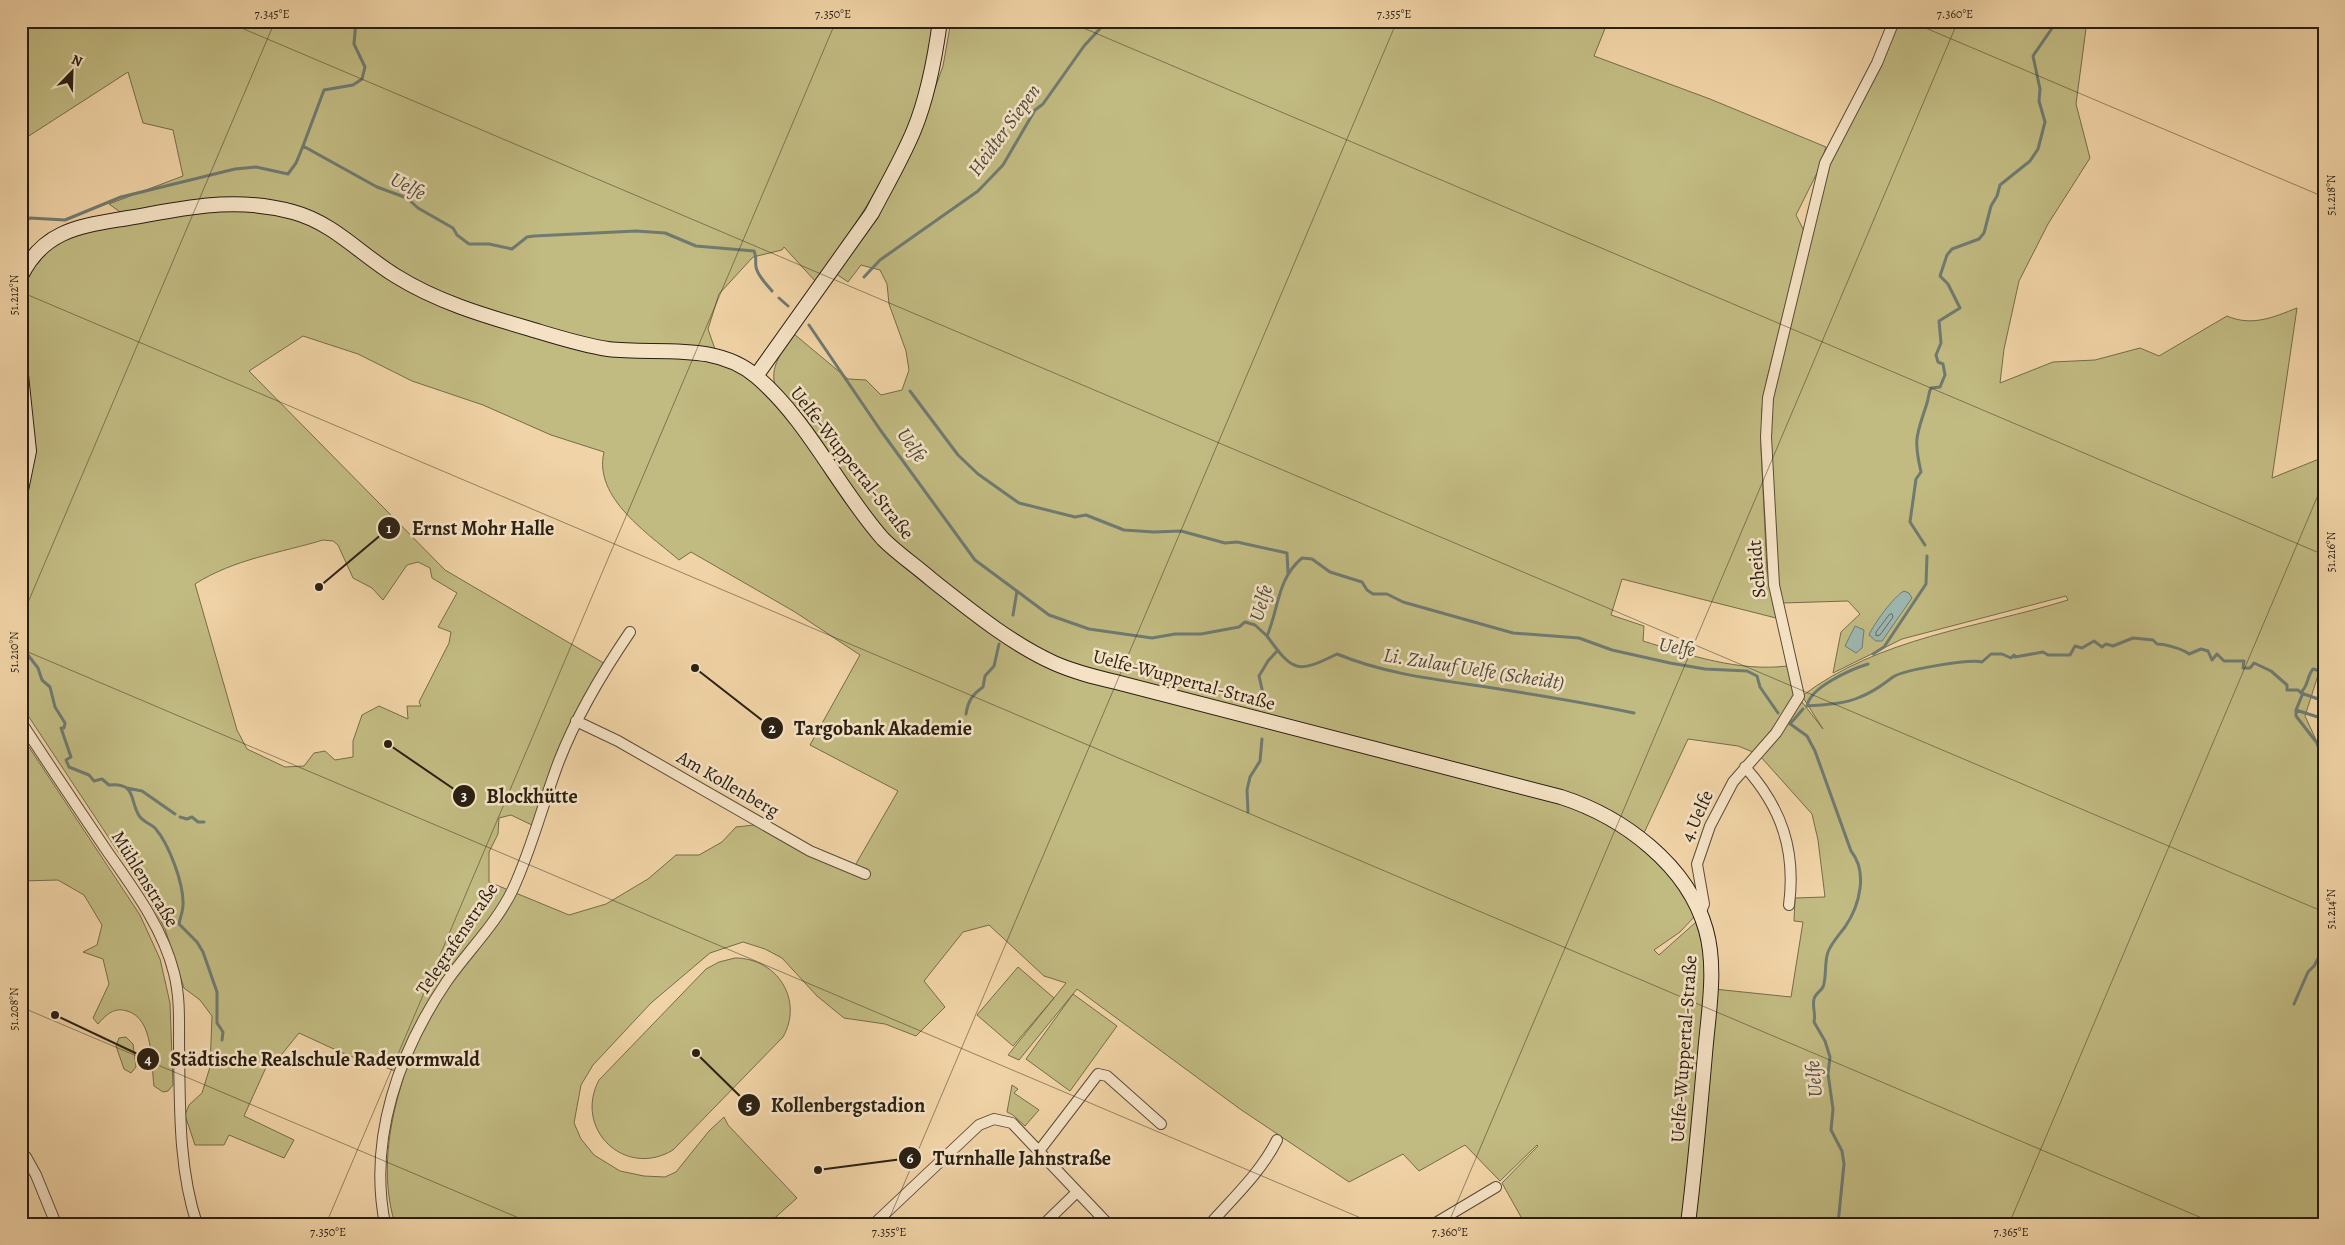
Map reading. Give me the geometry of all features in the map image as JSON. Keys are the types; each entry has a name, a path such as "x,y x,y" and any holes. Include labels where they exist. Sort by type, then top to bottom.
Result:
{"main road":[{"path":"756,376 872,213 887,185 922,108 933,67 940,21"},
{"name":"Uelfe-Wuppertal-Straße","path":"21,276 41,246 70,231 113,220 198,205 254,204 297,213 316,220 394,275 435,296 477,312 535,331 603,348 629,351 683,351 715,356 756,376 801,426 883,538 944,590 1032,651 1061,666 1581,804 1614,819 1641,838 1680,880 1700,914 1709,949 1710,989 1688,1224"},
{"path":"21,375 29,451 21,490"}],"street":[{"name":"Scheidt","path":"1799,696 1774,585 1766,437 1768,398 1823,171 1877,63 1894,21"},
{"name":"Telegrafenstraße","path":"385,1224 380,1190 380,1159 387,1112 401,1069 436,998 512,890 544,800 576,721 607,666 630,632"},
{"name":"4.Uelfe","path":"1700,914 1704,904 1697,870 1700,852 1728,790 1744,767 1776,733 1799,696"},
{"name":"Am Kollenberg","path":"576,721 618,741 810,851 865,874"},
{"name":"Mühlenstraße","path":"21,722 132,886 152,920 174,972 178,999 184,1166 187,1190 197,1224"},
{"path":"1744,767 1767,796 1790,849 1789,905"},
{"path":"1039,1151 1098,1074 1107,1076 1161,1124"},
{"path":"874,1224 983,1122 994,1118 1012,1123 1108,1224"},
{"path":"1210,1224 1252,1178 1270,1155 1278,1140"},
{"path":"26,1157 43,1190 56,1224"},
{"path":"1434,1224 1496,1186"},
{"path":"1044,1224 1077,1192"}],"shaded area":[{"path":"21,21 228,21 226,25 232,21 934,21 928,67 909,125 882,179 851,231 816,282 784,247 782,250 753,257 719,294 708,329 716,352 587,340 488,311 427,288 298,209 123,214 109,204 183,176 173,130 143,123 128,72 21,141"},
{"path":"951,21 1608,21 1594,56 1710,99 1826,147 1818,171 1796,215 1804,231 1767,379 1762,409 1761,448 1767,571 1776,618 1622,579 1611,615 1644,626 1643,641 1678,652 1714,661 1751,667 1787,666 1795,693 1790,708 1771,733 1753,752 1738,746 1688,739 1643,835 1615,815 1093,673 1048,656 1014,637 884,535 776,388 774,373 781,353 794,334 848,379 866,380 881,395 902,390 909,370 906,351 889,304 887,284 880,270 861,265 848,282 835,273 920,130 943,66"},
{"path":"1900,21 2087,21 2076,104 2090,158 2048,224 2019,281 2004,349 2000,383 2053,362 2095,360 2140,348 2159,356 2227,316 2245,321 2263,320 2297,308 2272,478 2324,457 2324,668 2320,669 2305,716 2324,757 2324,1224 1692,1224 1714,989 1791,997 1803,922 1794,921 1795,898 1825,897 1818,840 1812,814 1760,756 1802,702 1823,729 1802,696 1832,676 1864,660 1930,636 2068,600 2066,596 1902,639 1833,673 1841,632 1860,614 1848,601 1782,603 1777,572 1770,437 1773,398 1823,186 1832,158"},
{"path":"253,209 305,220 373,264 506,327 703,358 742,372 777,402 880,541 1056,666 1560,803 1621,833 1639,846 1671,877 1684,895 1695,916 1680,932 1654,950 1659,955 1696,922 1701,938 1704,957 1705,998 1684,1224 1525,1224 1502,1183 1537,1145 1500,1181 1465,1145 1419,1171 1403,1154 1349,1182 1240,1109 1077,989 1019,1060 1008,1055 1066,983 1044,976 989,925 963,932 924,981 945,1007 916,1036 885,1024 844,1018 817,996 782,958 765,949 743,942 710,953 651,1003 593,1065 581,1085 574,1123 581,1139 594,1155 620,1171 644,1176 665,1177 676,1172 709,1131 724,1117 728,1125 797,1198 768,1224 395,1224 390,1206 388,1187 388,1149 394,1112 404,1076 388,1068 352,1057 299,1033 282,1054 268,1063 244,1116 294,1140 284,1158 229,1135 224,1145 195,1145 185,1115 189,1105 202,1093 210,1067 212,1016 200,1000 184,988 165,929 148,897 21,705 21,676 26,648 21,641 21,501 29,477 31,416 21,339 21,291 27,273 45,248 73,234 191,210","holes":["303,336 358,354 412,381 483,405 551,435 604,452 603,469 607,485 615,500 639,527 679,560 691,552 795,612 860,655 810,745 898,791 853,869 763,824 736,827 722,842 699,855 676,855 648,879 606,904 569,915 489,882 489,852 498,834 499,818 511,815 534,826 607,665 445,570 249,371","323,540 333,541 338,545 353,578 372,588 383,600 407,565 418,562 430,568 432,578 457,593 438,627 451,632 449,643 419,702 421,706 407,706 408,719 379,706 362,715 353,741 353,757 335,760 325,751 314,753 304,766 285,767 247,749 237,730 195,584 225,568"]},
{"path":"21,735 140,915 160,959 170,1003 173,1085 168,1091 163,1092 154,1086 150,1043 147,1032 136,1015 118,1010 108,1014 98,1024 93,1018 109,984 103,959 83,952 97,945 102,925 84,895 58,880 21,881"},
{"path":"735,958 750,960 763,965 774,973 783,984 788,996 790,1009 789,1023 783,1037 673,1150 655,1157 638,1158 622,1154 608,1144 598,1131 593,1116 593,1098 599,1080 706,969 719,962"},
{"path":"1018,967 1054,998 1013,1046 977,1015"},
{"path":"1073,994 1117,1026 1070,1091 1026,1059"},
{"path":"126,1037 133,1044 136,1067 131,1073 124,1069 116,1046 119,1038"},
{"path":"1012,1085 1018,1089 1014,1093 1039,1110 1025,1126 1007,1112"}],"water":[{"path":"1904,591 1909,593 1912,598 1882,641 1876,641 1869,635 1871,630 1890,604"},
{"path":"1855,626 1864,630 1862,648 1856,653 1845,646"}],"waterway":[{"path":"303,146 324,90 353,85 362,79 365,67 354,44 356,21"},
{"name":"Heidter Siepen","path":"864,277 880,260 978,191 1003,165 1035,110 1043,104 1084,46 1107,21"},
{"path":"1925,545 1910,522 1916,479 1921,472 1917,451 1917,436 1929,392 1931,388 1940,387 1945,375 1943,364 1938,362 1936,355 1941,343 1939,321 1960,308 1948,284 1940,276 1947,255 1952,249 1979,239 1984,233 1991,206 1997,196 2000,185 2030,161 2038,149 2045,122 2039,101 2040,89 2033,56 2057,21"},
{"name":"Uelfe","path":"21,223 30,218 65,220 121,197 235,169 256,167 288,174 296,163 303,146 377,187 407,198 418,208 453,228 457,235 469,244 489,244 512,249 527,237 534,236 636,231 665,233 696,246 754,251 758,273 772,291"},
{"name":"Uelfe","path":"779,298 788,306"},
{"name":"Uelfe","path":"809,325 881,431 975,560 1049,615 1089,629 1152,638 1175,634 1201,634 1239,627 1245,622 1255,625 1267,636 1288,575 1302,558 1312,559 1330,572 1362,582 1367,590 1373,594 1387,594 1403,602 1513,633 1579,638 1612,650 1670,663 1705,669 1747,671 1757,676 1760,687 1778,713"},
{"path":"910,391 958,455 978,474 1019,503 1075,517 1086,515 1124,530 1181,531 1225,543 1237,542 1287,553 1288,573"},
{"path":"1873,654 1884,647 1926,584 1927,556"},
{"path":"1013,615 1017,591"},
{"name":"Li. Zulauf Uelfe (Scheidt)","path":"1267,636 1283,657 1297,666 1313,665 1337,654 1354,661 1407,674 1557,698 1634,713"},
{"path":"1868,664 1842,674 1823,686 1810,699 1807,706 1848,701 1874,691 1900,674 1938,665 1982,662 1991,654 2002,654 2011,658 2014,655 2015,657 2043,652 2048,655 2070,655 2075,646 2082,648 2094,641 2102,647 2106,644 2113,646 2133,638 2153,640 2157,644 2174,647 2189,654 2201,649 2208,651 2212,660 2217,654 2224,661 2244,661 2243,668 2250,668 2254,663 2271,671 2287,685 2287,690 2298,690 2301,693 2324,701"},
{"path":"966,714 971,699 983,687 985,676 994,666 999,644"},
{"path":"21,646 38,668 42,680 50,687 55,707 65,723 64,728 61,728 71,757 66,760 69,767 89,775 94,781 102,779 109,785 118,785 129,790 140,817 155,828 165,844 175,865 183,896 183,910 179,924 197,942 203,952 217,992 217,1023 223,1032 222,1040"},
{"path":"1265,702 1259,676 1268,661 1278,650"},
{"path":"2301,692 2313,669 2324,672"},
{"path":"2303,693 2296,710 2324,719"},
{"path":"1790,724 1803,709"},
{"path":"2296,710 2296,716 2317,743 2324,763"},
{"name":"Uelfe","path":"1789,723 1807,736 1815,751 1851,851 1856,859 1861,878 1855,909 1828,952 1823,987 1814,999 1814,1022 1825,1041 1830,1057 1828,1074 1833,1109 1831,1130 1842,1151 1844,1164 1838,1224"},
{"path":"1248,812 1247,790 1250,777 1260,761 1262,739"},
{"path":"127,788 142,791 175,814"},
{"path":"2324,804 2324,831"},
{"path":"180,817 187,819 192,817 198,822 204,822"},
{"path":"2294,1004 2308,972 2314,966 2324,948"}],"place":[{"name":"Ernst Mohr Halle","path":"319,587"},
{"name":"Targobank Akademie","path":"695,668"},
{"name":"Blockhütte","path":"388,744"},
{"name":"Städtische Realschule Radevormwald","path":"55,1015"},
{"name":"Kollenbergstadion","path":"696,1053"},
{"name":"Turnhalle Jahnstraße","path":"818,1170"}]}
